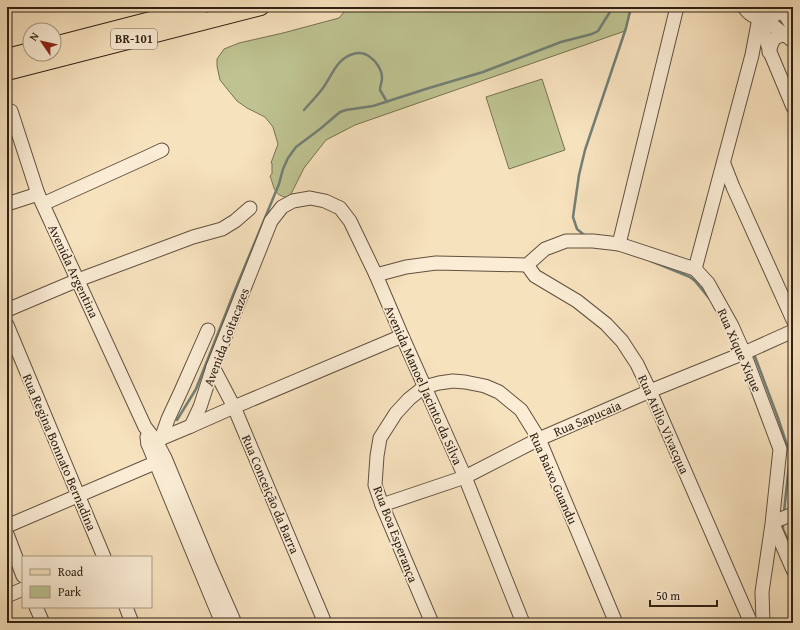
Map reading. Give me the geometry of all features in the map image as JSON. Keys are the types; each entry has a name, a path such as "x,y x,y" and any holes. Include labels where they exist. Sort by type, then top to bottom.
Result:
{"main road":[{"name":"BR-101","path":"62,43 201,7"},
{"name":"BR-101","path":"7,72 261,7"},
{"path":"7,57 22,53"}],"street":[{"path":"619,244 677,7"},
{"path":"744,7 750,14 790,35"},
{"path":"760,18 775,15 781,8"},
{"path":"781,8 790,35"},
{"path":"760,18 770,52 793,107"},
{"path":"695,269 724,164 760,18"},
{"path":"770,52 771,44 774,38 790,35"},
{"path":"752,55 758,50 770,52"},
{"name":"Avenida Argentina","path":"9,112 41,199 145,427 155,441 161,461 222,623"},
{"path":"7,204 41,199 162,150"},
{"path":"724,164 793,320"},
{"path":"717,188 733,187"},
{"name":"Avenida Manoel Jacinto da Silva","path":"282,207 293,201 310,198 325,201 340,208 350,220 376,275 424,387 465,477 523,623"},
{"name":"Avenida Goitacazes","path":"191,426 200,407 213,367 271,221 282,207"},
{"path":"7,310 78,280 193,237 222,230 250,208"},
{"name":"Rua Xique Xique","path":"527,265 545,249 566,241 593,241 619,244 695,269 708,283 732,326 744,352 780,449 773,523 762,592 763,623"},
{"path":"376,275 406,267 436,262 527,265"},
{"name":"Rua Atilio Vivacqua","path":"527,265 535,276 577,301 606,324 622,341 637,364 751,623"},
{"name":"Rua Regina Bonnato Bernadina","path":"7,325 104,556"},
{"path":"155,441 168,419 208,330"},
{"name":"Rua Sapucaia","path":"382,505 465,477 539,439 793,331"},
{"path":"155,441 402,336"},
{"name":"Rua Conceição da Barra","path":"213,367 234,407 325,623"},
{"name":"Rua Baixo Guandu","path":"424,387 439,383 452,382 465,382 485,386 499,392 520,410 539,439 616,623"},
{"name":"Rua Boa Esperança","path":"424,387 409,399 396,413 380,438 375,485 432,623"},
{"path":"7,526 161,461"},
{"name":"Avenida Argentina","path":"161,461 236,623"},
{"path":"793,514 773,523 793,570"},
{"path":"7,534 22,573"},
{"path":"7,596 22,589"},
{"path":"36,608 43,623"},
{"path":"126,608 132,623"}],"green space":[{"path":"358,7 632,7 625,31 355,125 326,140 304,168 289,198 284,197 275,191 270,176 272,174 271,163 278,144 273,127 265,117 237,101 220,80 217,59 224,49 239,43 339,18 344,12"},
{"path":"542,79 565,150 509,169 486,97"}],"waterway":[{"path":"177,420 196,389 279,184 283,169 288,158 296,147 340,112 373,106 483,72 561,42 592,34 598,31 613,7"},
{"path":"586,236 577,229 573,217 579,175 585,150 626,28 631,7"},
{"path":"304,110 323,88 338,64 347,56 357,53 368,56 378,66 382,78 380,90 387,102"},
{"path":"651,261 690,277 709,298"},
{"path":"754,354 789,451 784,512"},
{"path":"783,522 783,529 793,551"}]}
